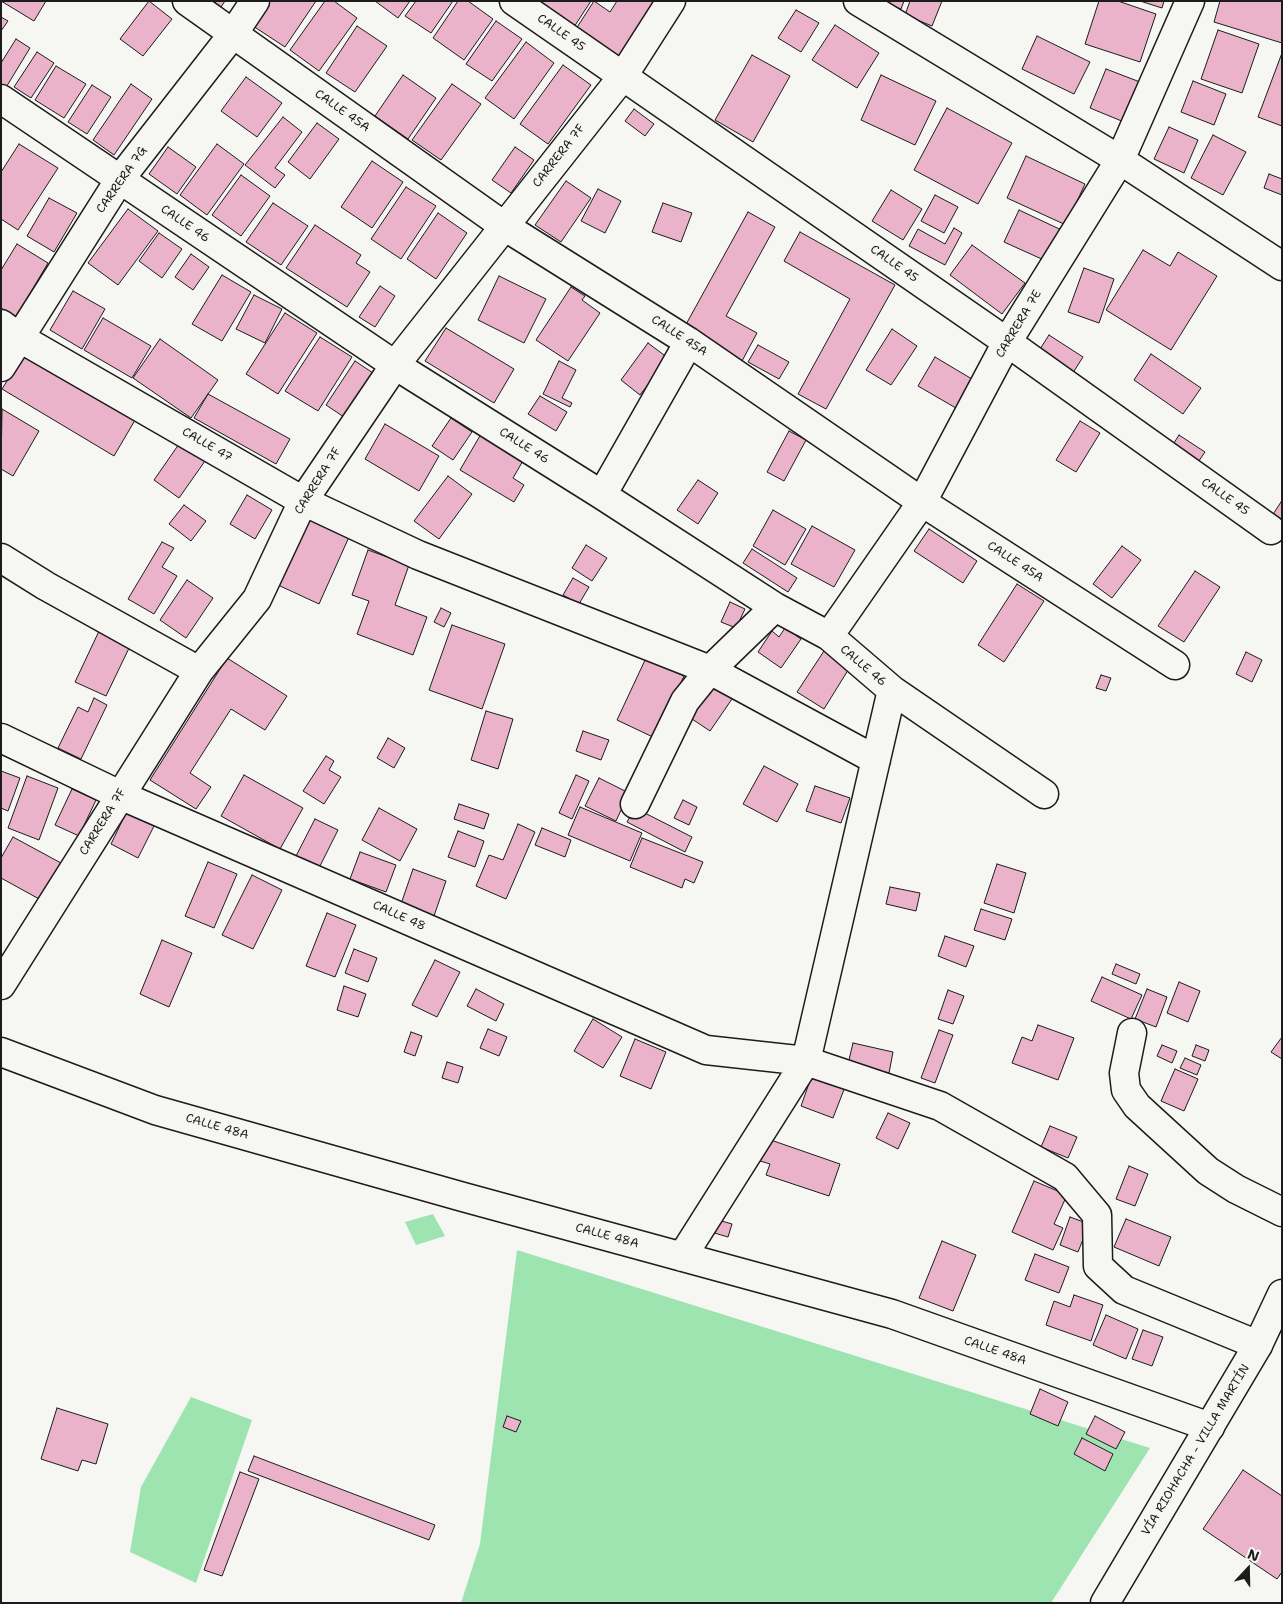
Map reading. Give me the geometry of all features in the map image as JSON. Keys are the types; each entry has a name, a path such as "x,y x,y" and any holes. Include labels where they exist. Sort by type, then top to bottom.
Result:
{"street":[{"name":"CALLE 45A","path":"187,1 504,226 689,342 922,502 1175,665"},
{"name":"CARRERA 7G","path":"1,367 11,331 120,179 233,34 255,1"},
{"name":"CALLE 45","path":"514,1 1007,342 1271,530"},
{"name":"CARRERA 7F","path":"1,985 199,671 257,599 303,501 395,365 623,76 671,1"},
{"path":"858,1 1120,160 1282,266"},
{"name":"CARRERA 7E","path":"829,636 922,502 1007,342 1120,160 1190,1"},
{"name":"CALLE 46","path":"1,99 395,365 602,495 775,607 829,636 892,690 1044,794"},
{"name":"CALLE 47","path":"11,331 303,501 418,555 710,670 876,760"},
{"path":"602,495 689,342"},
{"path":"1,558 46,586 199,671"},
{"path":"635,804 685,701 710,670 775,607"},
{"path":"682,1256 806,1061 892,690"},
{"name":"CALLE 48","path":"1,738 120,795 706,1050 806,1061 940,1106 1064,1177 1097,1215 1098,1266 1124,1290 1258,1345"},
{"path":"1132,1033 1124,1073 1126,1090 1136,1106 1208,1171 1236,1189 1282,1212"},
{"name":"CALLE 48A","path":"1,1052 155,1110 892,1314 1210,1427"},
{"name":"VÍA RIOHACHA - VILLA MARTÍN","path":"1105,1603 1258,1345 1279,1305"}],"green space":[{"path":"433,1214 445,1236 416,1245 405,1222"},
{"path":"517,1250 1150,1448 1051,1603 461,1603 480,1544"},
{"path":"191,1397 252,1420 196,1583 130,1552 141,1487"}],"building":[{"path":"1,1 46,1 34,21"},
{"path":"149,1 172,19 143,56 120,39"},
{"path":"213,1 225,1 221,7"},
{"path":"270,1 316,1 285,47 253,26"},
{"path":"325,1 334,1 357,18 319,71 290,50"},
{"path":"375,1 410,1 398,18"},
{"path":"416,1 453,1 431,33 405,16"},
{"path":"458,1 468,1 493,19 464,60 433,38"},
{"path":"530,1 591,1 572,30"},
{"path":"594,1 610,12 617,1 657,1 621,63 574,32"},
{"path":"879,1 904,1 901,9"},
{"path":"910,1 942,1 932,26 905,15"},
{"path":"1099,1 1118,1 1156,14 1140,62 1085,44"},
{"path":"1140,1 1164,1 1162,8"},
{"path":"1220,1 1282,1 1282,43 1214,22"},
{"path":"796,10 819,23 801,52 778,38"},
{"path":"1,17 8,21 1,31"},
{"path":"496,21 522,39 492,81 466,64"},
{"path":"835,25 879,53 857,88 812,60"},
{"path":"357,26 387,46 355,92 326,73"},
{"path":"1218,30 1259,44 1242,93 1201,79"},
{"path":"1037,36 1090,62 1074,94 1022,69"},
{"path":"16,39 30,48 5,89 1,87 1,63"},
{"path":"526,42 554,63 514,119 485,98"},
{"path":"37,52 54,63 31,98 14,87"},
{"path":"1282,53 1282,126 1258,117"},
{"path":"752,55 790,76 753,142 715,120"},
{"path":"563,65 591,85 548,144 520,124"},
{"path":"56,66 86,84 64,118 35,100"},
{"path":"1106,69 1140,82 1124,122 1090,108"},
{"path":"403,75 436,98 408,139 375,116"},
{"path":"881,75 936,101 915,145 861,120"},
{"path":"246,77 282,103 257,137 221,111"},
{"path":"1193,81 1226,94 1214,125 1181,112"},
{"path":"131,84 152,99 114,155 93,140"},
{"path":"452,84 481,104 441,160 412,140"},
{"path":"92,85 111,97 87,134 68,122"},
{"path":"947,108 1012,143 978,204 914,170"},
{"path":"634,109 654,124 645,136 625,121"},
{"path":"283,117 302,132 275,168 285,175 275,188 245,165"},
{"path":"317,123 339,139 310,179 288,162"},
{"path":"1169,127 1198,140 1184,173 1154,159"},
{"path":"1213,135 1246,152 1223,195 1191,178"},
{"path":"19,144 58,168 18,230 1,219 1,172"},
{"path":"217,144 244,164 207,215 180,195"},
{"path":"168,147 196,167 177,194 149,174"},
{"path":"515,147 534,160 511,193 492,180"},
{"path":"1026,156 1085,184 1066,225 1007,198"},
{"path":"372,161 403,182 372,228 341,207"},
{"path":"1269,174 1282,179 1282,195 1264,188"},
{"path":"241,175 270,196 241,236 212,215"},
{"path":"566,181 591,198 561,242 535,225"},
{"path":"406,187 436,206 401,259 371,239"},
{"path":"598,189 621,201 605,233 581,221"},
{"path":"891,190 922,209 903,240 872,221"},
{"path":"935,195 958,207 944,233 921,221"},
{"path":"49,198 77,213 54,252 27,236"},
{"path":"273,203 308,226 281,265 246,242"},
{"path":"663,203 692,213 681,242 652,232"},
{"path":"128,209 158,231 118,285 88,263"},
{"path":"1019,210 1070,234 1055,265 1004,242"},
{"path":"748,212 775,227 726,316 757,333 742,361 684,328"},
{"path":"438,213 467,233 436,279 407,259"},
{"path":"315,225 361,255 356,263 370,272 347,307 286,268"},
{"path":"954,228 962,233 945,265 909,246 918,229 945,244"},
{"path":"800,232 895,285 826,409 798,394 850,299 784,261"},
{"path":"159,233 182,249 162,278 139,261"},
{"path":"17,244 48,263 16,317 1,308 1,270"},
{"path":"972,245 1025,283 1002,314 950,275"},
{"path":"1143,250 1170,266 1178,252 1217,276 1171,350 1106,310"},
{"path":"191,254 209,267 193,290 175,277"},
{"path":"1084,268 1114,279 1099,323 1068,312"},
{"path":"222,275 251,292 222,341 192,324"},
{"path":"499,276 546,299 524,343 478,320"},
{"path":"380,286 395,296 375,327 359,317"},
{"path":"571,287 585,296 582,300 600,313 568,361 536,340"},
{"path":"73,291 105,309 82,349 50,330"},
{"path":"254,295 282,309 265,343 236,329"},
{"path":"285,313 317,333 278,394 246,374"},
{"path":"103,318 151,346 132,378 84,350"},
{"path":"446,328 514,369 494,403 425,361"},
{"path":"892,329 917,346 891,385 866,370"},
{"path":"1049,335 1083,357 1069,379 1035,357"},
{"path":"320,337 352,357 318,411 285,391"},
{"path":"160,339 218,380 191,418 133,378"},
{"path":"648,343 668,358 640,395 621,380"},
{"path":"758,345 789,362 779,379 748,362"},
{"path":"27,349 138,415 114,456 2,389"},
{"path":"1151,354 1201,388 1183,414 1134,380"},
{"path":"935,357 977,382 961,411 918,386"},
{"path":"355,361 379,377 350,421 326,405"},
{"path":"559,361 576,370 562,398 572,403 570,407 543,394"},
{"path":"208,394 290,439 276,464 194,418"},
{"path":"540,396 567,412 556,431 528,414"},
{"path":"2,409 39,431 13,476 1,469"},
{"path":"451,418 472,432 453,460 432,446"},
{"path":"1080,421 1100,433 1076,472 1056,460"},
{"path":"385,424 439,456 419,491 365,459"},
{"path":"789,431 806,440 784,481 767,472"},
{"path":"481,434 524,459 513,478 524,485 514,502 460,470"},
{"path":"1179,435 1205,452 1192,471 1167,454"},
{"path":"179,444 205,461 179,498 154,480"},
{"path":"448,476 472,494 439,539 414,521"},
{"path":"698,480 718,493 698,524 677,510"},
{"path":"247,495 272,510 255,539 230,524"},
{"path":"1282,502 1282,531 1268,522"},
{"path":"184,505 206,521 191,541 169,524"},
{"path":"773,510 806,529 785,565 753,546"},
{"path":"309,518 349,537 319,604 278,585"},
{"path":"812,526 855,550 834,587 791,564"},
{"path":"929,529 977,561 963,583 914,551"},
{"path":"162,542 174,548 162,567 177,576 154,614 128,599"},
{"path":"586,545 607,558 592,581 572,568"},
{"path":"1122,546 1141,560 1112,598 1093,584"},
{"path":"752,549 797,578 788,592 743,563"},
{"path":"368,550 409,565 395,605 427,617 413,655 357,634 369,601 352,595"},
{"path":"1195,571 1220,587 1184,642 1158,626"},
{"path":"573,578 589,587 579,604 563,595"},
{"path":"187,580 213,598 186,638 160,620"},
{"path":"1017,584 1044,601 1004,662 978,645"},
{"path":"730,602 745,609 736,628 721,622"},
{"path":"441,608 451,613 444,627 434,622"},
{"path":"452,625 505,644 482,709 429,690"},
{"path":"785,628 801,639 781,668 758,652 772,631 779,637"},
{"path":"100,629 131,644 106,696 75,682"},
{"path":"824,651 850,667 824,709 797,692"},
{"path":"1246,652 1262,660 1252,682 1236,674"},
{"path":"227,658 287,696 265,730 231,709 190,773 211,787 196,809 150,780"},
{"path":"646,658 684,676 655,738 617,720"},
{"path":"1101,675 1111,678 1106,691 1096,688"},
{"path":"708,682 732,699 710,731 686,715"},
{"path":"94,698 107,705 81,759 58,748 78,707 88,712"},
{"path":"486,711 513,719 498,769 471,760"},
{"path":"583,731 609,740 601,760 576,751"},
{"path":"388,738 405,748 394,768 377,758"},
{"path":"326,756 334,761 329,770 341,777 324,804 303,791"},
{"path":"764,766 798,784 777,822 743,804"},
{"path":"1,771 20,778 8,811 1,808"},
{"path":"244,775 303,808 280,849 221,816"},
{"path":"576,775 589,781 572,819 559,813"},
{"path":"27,776 58,788 39,840 8,828"},
{"path":"599,778 629,793 616,821 585,806"},
{"path":"815,786 850,798 841,823 806,811"},
{"path":"72,789 96,800 79,836 55,825"},
{"path":"683,800 697,807 689,825 674,818"},
{"path":"459,804 489,814 484,829 454,819"},
{"path":"580,807 642,833 630,861 568,835"},
{"path":"379,808 417,829 400,861 362,840"},
{"path":"635,808 692,837 685,852 627,822"},
{"path":"126,813 154,826 138,858 111,844"},
{"path":"315,819 338,830 319,868 296,856"},
{"path":"518,824 535,832 506,899 476,886 489,855 503,860"},
{"path":"542,828 571,840 565,857 535,845"},
{"path":"458,831 484,841 475,867 448,857"},
{"path":"13,837 61,863 41,900 1,878 1,858"},
{"path":"642,838 703,862 694,883 685,879 682,888 630,867"},
{"path":"360,852 396,865 386,892 350,879"},
{"path":"208,862 237,874 214,928 185,916"},
{"path":"997,864 1026,873 1014,913 984,903"},
{"path":"413,869 446,881 434,916 401,904"},
{"path":"252,875 282,890 253,949 222,935"},
{"path":"890,887 920,893 916,911 886,904"},
{"path":"981,909 1012,919 1005,940 974,930"},
{"path":"327,913 356,925 335,977 306,966"},
{"path":"945,936 974,946 966,967 938,956"},
{"path":"162,940 192,953 169,1007 140,994"},
{"path":"354,949 377,958 368,982 345,973"},
{"path":"435,960 460,972 437,1017 412,1005"},
{"path":"1116,964 1140,974 1136,984 1112,974"},
{"path":"1102,977 1142,995 1131,1019 1091,1001"},
{"path":"1179,982 1200,991 1188,1022 1167,1013"},
{"path":"344,986 366,994 358,1017 337,1010"},
{"path":"476,989 504,1004 496,1021 467,1006"},
{"path":"1147,989 1167,997 1156,1027 1135,1019"},
{"path":"948,990 964,996 953,1024 938,1019"},
{"path":"593,1019 622,1037 603,1068 574,1051"},
{"path":"1038,1025 1074,1038 1058,1080 1012,1063 1022,1037 1032,1041"},
{"path":"488,1029 507,1037 499,1056 480,1048"},
{"path":"939,1030 953,1035 935,1083 921,1078"},
{"path":"411,1032 422,1036 415,1056 404,1052"},
{"path":"1282,1037 1282,1059 1271,1052"},
{"path":"635,1039 666,1052 651,1089 620,1076"},
{"path":"853,1043 893,1052 889,1073 848,1064"},
{"path":"1162,1045 1177,1051 1172,1063 1157,1056"},
{"path":"1196,1045 1209,1050 1205,1061 1192,1056"},
{"path":"1185,1058 1201,1065 1197,1075 1180,1068"},
{"path":"447,1062 463,1067 458,1083 442,1078"},
{"path":"1175,1069 1198,1079 1184,1111 1161,1101"},
{"path":"812,1075 845,1087 833,1118 801,1106"},
{"path":"888,1113 910,1123 898,1149 876,1138"},
{"path":"1050,1126 1077,1137 1068,1158 1041,1147"},
{"path":"765,1138 840,1164 829,1196 766,1175 770,1164 757,1160"},
{"path":"1129,1166 1148,1174 1135,1206 1116,1199"},
{"path":"1034,1181 1067,1195 1054,1224 1063,1228 1053,1250 1012,1232"},
{"path":"1070,1217 1089,1224 1078,1252 1060,1245"},
{"path":"715,1219 732,1224 728,1237 711,1232"},
{"path":"1126,1219 1171,1237 1159,1266 1114,1247"},
{"path":"942,1241 976,1255 953,1311 919,1298"},
{"path":"1035,1254 1069,1267 1059,1293 1025,1280"},
{"path":"1074,1295 1103,1305 1091,1341 1046,1325 1054,1301 1070,1307"},
{"path":"1106,1315 1138,1329 1126,1359 1093,1345"},
{"path":"1143,1330 1163,1337 1152,1366 1132,1359"},
{"path":"1040,1389 1068,1402 1058,1426 1030,1414"},
{"path":"57,1408 108,1424 96,1464 82,1460 78,1471 41,1459"},
{"path":"507,1416 521,1421 516,1432 503,1427"},
{"path":"1095,1416 1125,1432 1116,1449 1086,1434"},
{"path":"1082,1438 1113,1454 1105,1471 1074,1454"},
{"path":"254,1456 435,1525 429,1540 248,1471"},
{"path":"1243,1470 1282,1496 1282,1572 1277,1579 1203,1529"},
{"path":"240,1472 259,1479 222,1576 204,1570"}]}
